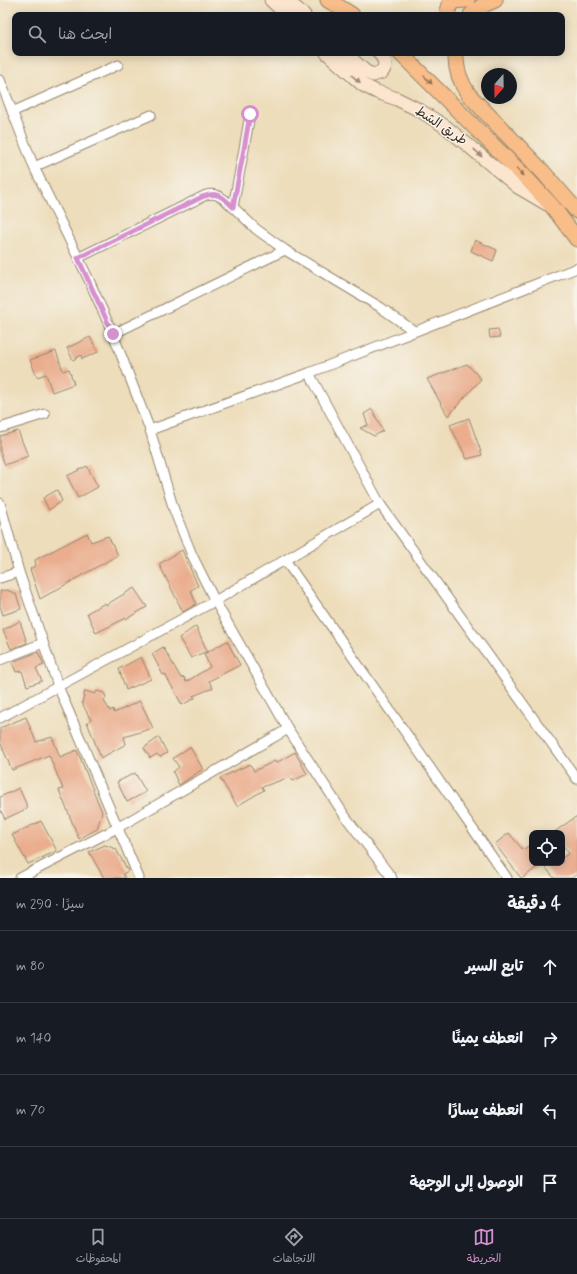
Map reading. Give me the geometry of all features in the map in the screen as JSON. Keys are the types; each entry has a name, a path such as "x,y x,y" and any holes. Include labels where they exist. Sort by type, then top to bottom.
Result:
{"main road":[{"path":"271,0 284,12"},
{"path":"286,0 300,12"},
{"path":"328,0 347,12"},
{"path":"450,5 467,0"},
{"path":"475,12 485,4 495,0"},
{"name":"طريق الشط","path":"330,56 363,84 419,110 446,127 513,183 552,206"},
{"path":"348,56 366,72 372,75 382,72 385,66 384,60 381,56"},
{"path":"403,56 527,179 552,206 577,239"},
{"path":"456,56 459,76 469,95 543,172 577,211"}],"street":[{"path":"12,112 118,65"},
{"path":"0,80 34,167 113,334 150,430 174,510 192,555 215,601 288,729 346,816 392,878"},
{"path":"233,207 246,143 250,114"},
{"path":"34,167 151,115"},
{"path":"78,258 202,197 210,194 219,195 256,229 285,250 380,308 414,331"},
{"path":"113,334 285,250"},
{"path":"150,430 309,373 577,268"},
{"path":"309,373 380,504 577,780"},
{"path":"0,428 45,414"},
{"path":"0,503 19,572 58,686 139,878"},
{"path":"0,718 215,601 380,504"},
{"path":"285,560 507,878"},
{"path":"0,578 19,572"},
{"path":"0,660 43,643"},
{"path":"20,878 117,828 288,729"}],"building":[{"path":"475,240 497,250 493,261 471,251"},
{"path":"498,329 500,337 490,338 489,330"},
{"path":"90,337 98,352 82,359 81,355 73,360 67,348"},
{"path":"56,351 63,371 69,369 74,384 52,392 46,374 37,377 30,360"},
{"path":"467,364 481,379 448,416 427,379"},
{"path":"372,409 383,431 374,436 360,428 368,425 364,414"},
{"path":"469,418 482,455 467,459 450,425"},
{"path":"18,431 28,456 5,465 0,452 0,436"},
{"path":"87,466 98,487 78,498 67,476"},
{"path":"57,490 62,501 49,510 43,498"},
{"path":"87,533 91,542 108,536 118,555 40,599 30,569 36,565 35,560"},
{"path":"182,550 198,586 191,590 196,604 183,612 159,564"},
{"path":"134,588 147,607 96,633 87,613 105,603 106,605"},
{"path":"7,590 16,594 21,609 3,615 0,606 0,591"},
{"path":"20,621 27,643 11,649 3,630"},
{"path":"196,626 207,651 191,658 179,638"},
{"path":"227,641 240,665 209,681 213,688 193,696 195,698 182,705 152,654 163,647 181,678 184,677 186,682 210,667 204,654"},
{"path":"38,652 44,665 36,668 42,681 27,686 22,671 16,672 12,662"},
{"path":"141,657 151,679 126,690 119,669"},
{"path":"85,691 95,694 97,691 104,693 106,697 104,701 110,711 113,709 114,713 140,701 153,728 124,737 126,744 101,758 87,722 91,720 82,703"},
{"path":"26,717 36,742 52,737 60,757 77,750 102,812 97,829 79,839 59,790 63,789 49,755 12,770 0,742 0,728"},
{"path":"159,737 167,753 160,757 157,754 150,758 144,748"},
{"path":"190,747 203,769 179,785 173,772 179,767 173,758"},
{"path":"295,752 307,774 293,781 290,777 262,787 264,790 237,806 220,778 250,764 254,771 275,761 276,763"},
{"path":"135,773 146,792 127,802 117,782"},
{"path":"19,788 28,808 5,819 0,809 0,797"},
{"path":"577,816 577,874 572,878 554,878 544,866 565,866 565,856 569,853 565,848 565,830 557,830"},
{"path":"41,821 57,851 28,864 12,835"},
{"path":"509,833 523,850 529,845 529,866 538,866 521,878 495,844"},
{"path":"105,845 116,849 128,871 123,874 125,878 104,878 89,852"}],"route":[{"path":"113,334 78,258 210,194 219,195 233,207 250,114"}]}
